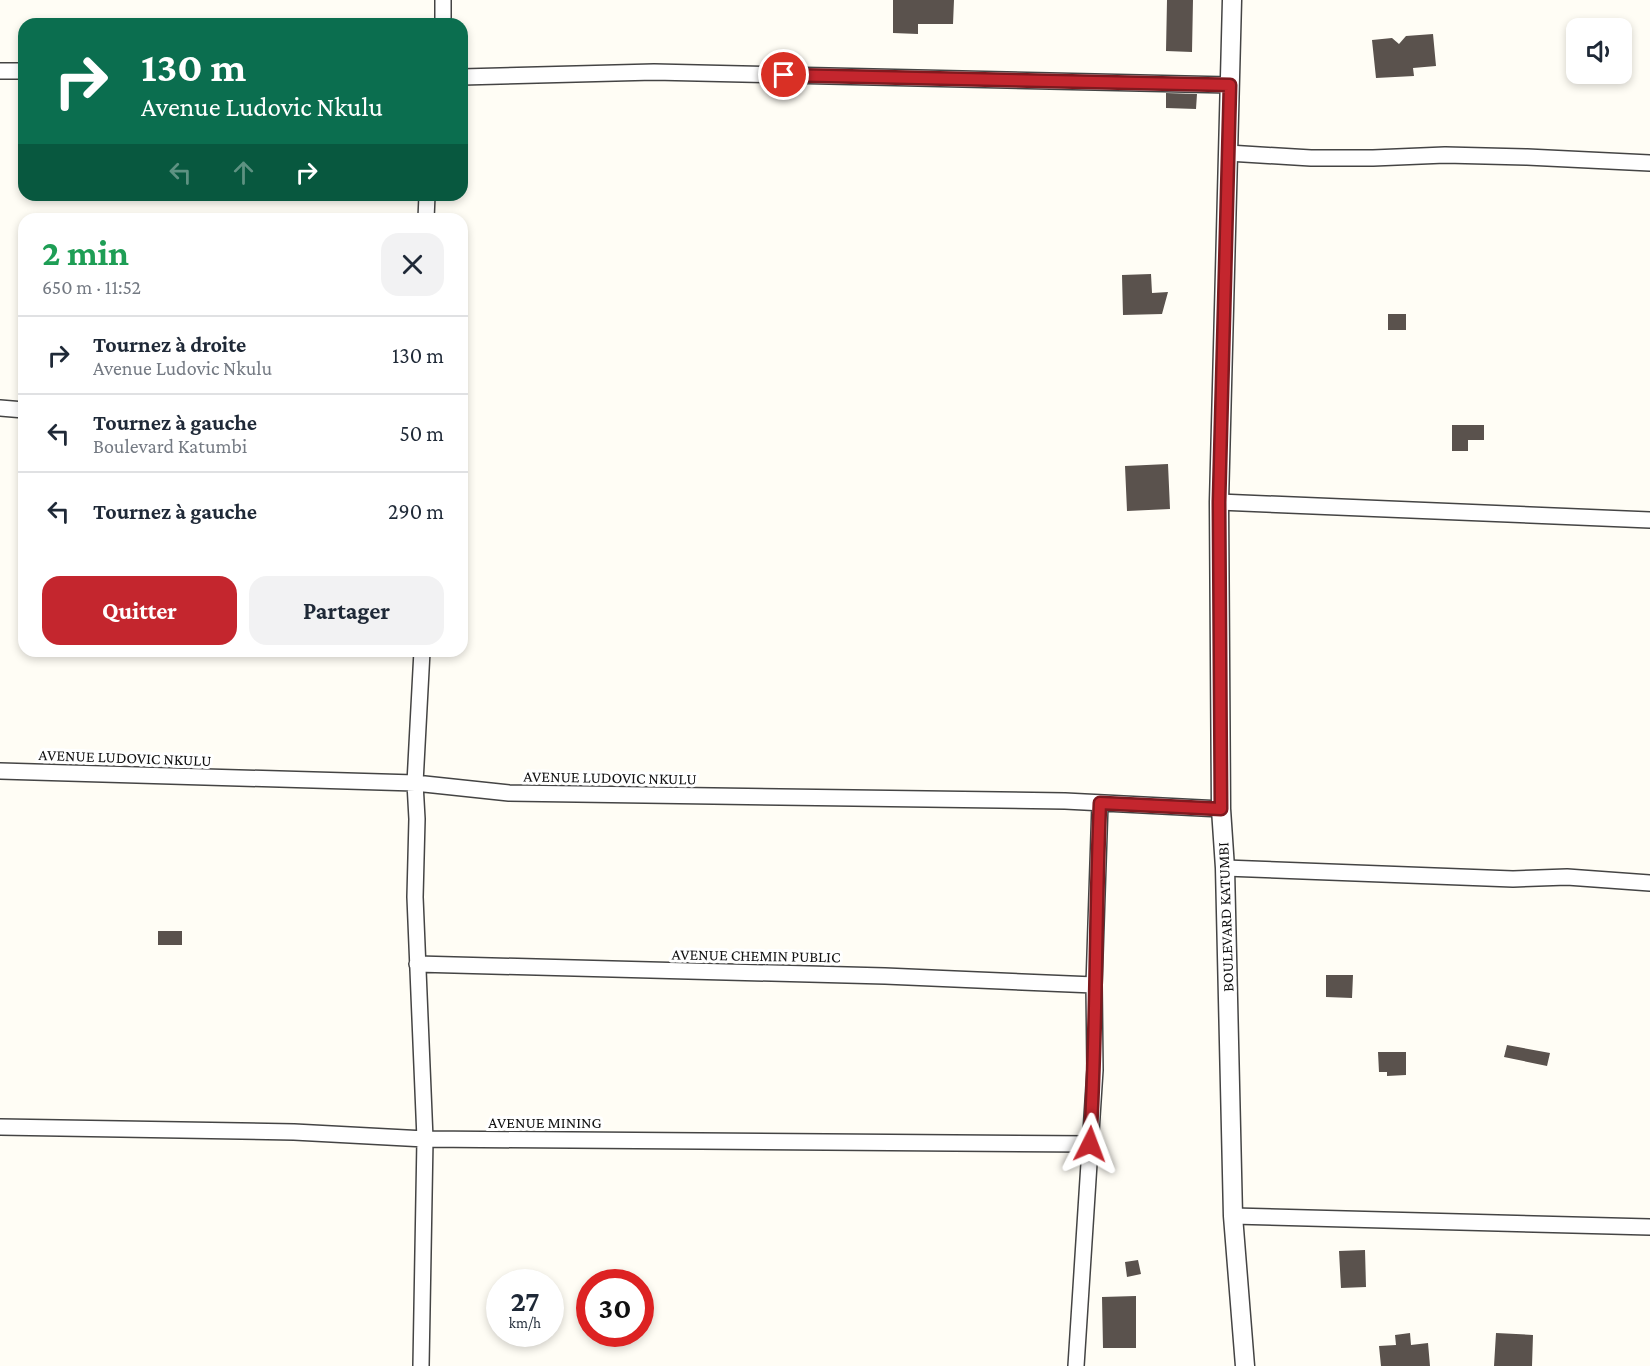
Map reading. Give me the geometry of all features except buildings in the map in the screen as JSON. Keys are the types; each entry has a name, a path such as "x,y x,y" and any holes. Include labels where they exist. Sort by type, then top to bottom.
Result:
{"street":[{"path":"443,0 443,18"},
{"name":"BOULEVARD KATUMBI","path":"1232,0 1219,502 1221,809 1225,868 1233,1216 1245,1366"},
{"path":"0,71 18,71"},
{"path":"468,77 654,72 1230,85"},
{"path":"1228,153 1322,158 1445,155 1650,163"},
{"path":"0,408 18,410"},
{"path":"1219,502 1650,520"},
{"path":"421,1366 424,1139 415,897 417,819 415,783 422,657"},
{"name":"AVENUE LUDOVIC NKULU","path":"0,771 415,783 461,790 509,793 1065,801 1221,809"},
{"path":"1076,1366 1095,1070 1094,985 1100,803"},
{"path":"1225,868 1513,879 1567,877 1650,883"},
{"name":"AVENUE CHEMIN PUBLIC","path":"417,964 885,976 1094,985"},
{"name":"AVENUE MINING","path":"0,1127 271,1132 424,1139 1090,1144"},
{"path":"1233,1216 1650,1227"}],"route":[{"path":"784,75 1230,85 1219,502 1221,809 1100,803 1096,888 1095,1070 1090,1144"}]}
